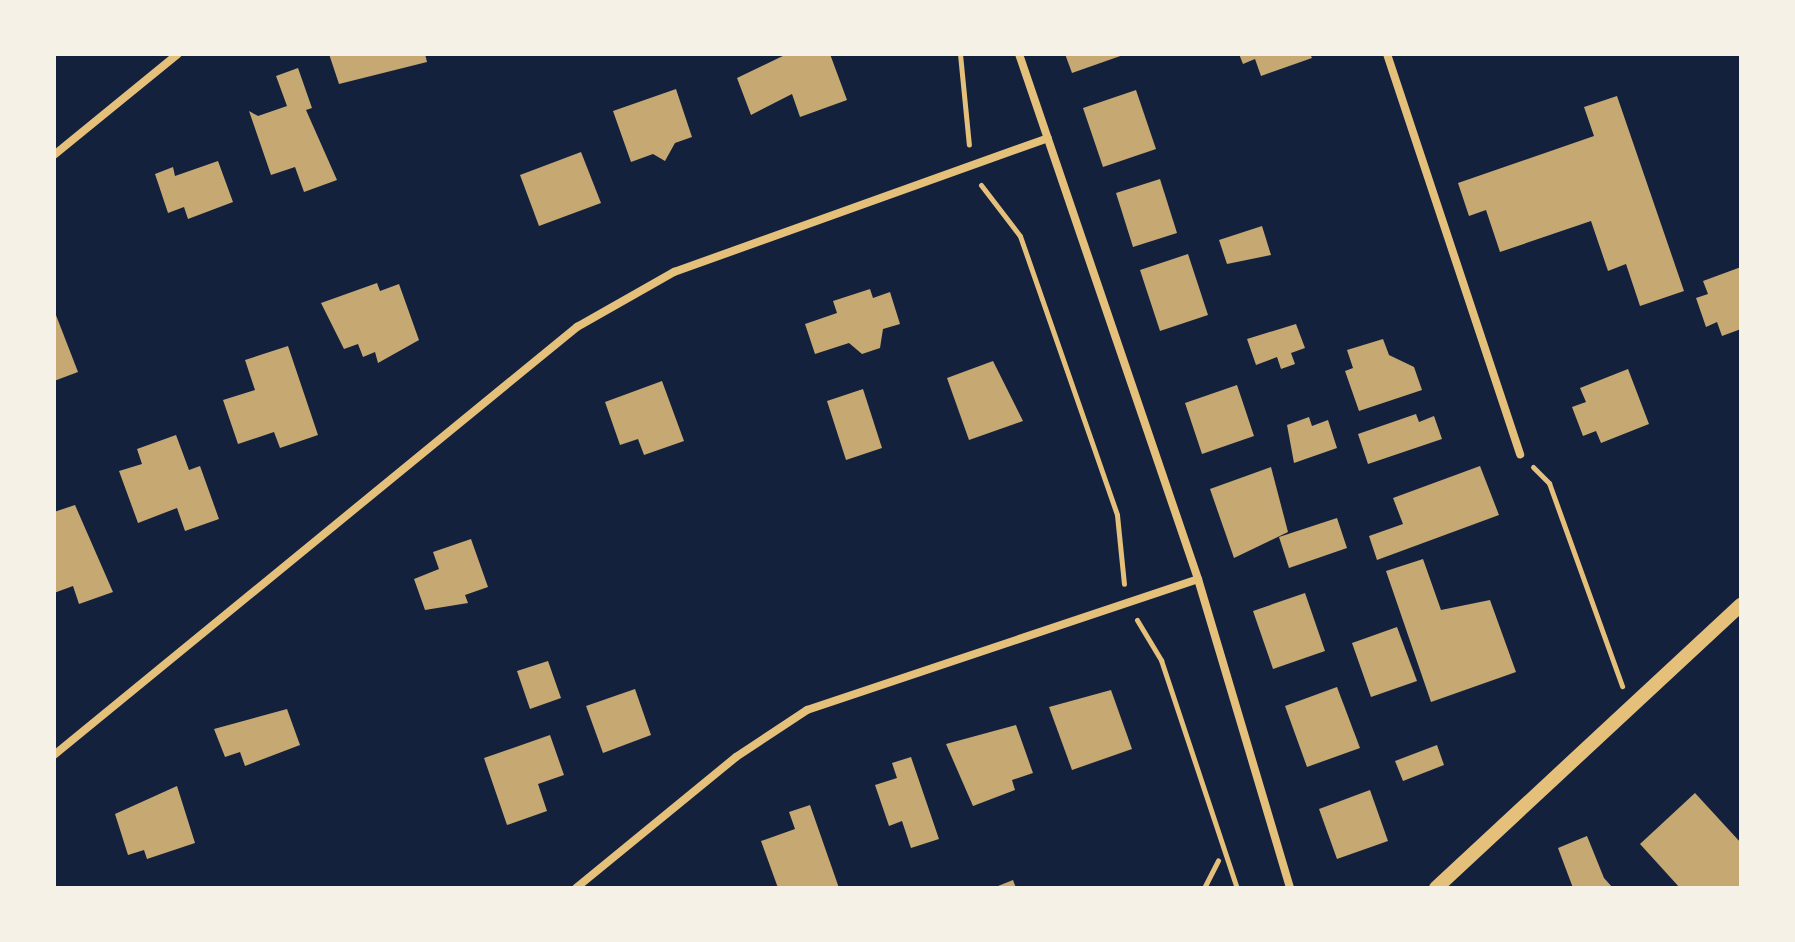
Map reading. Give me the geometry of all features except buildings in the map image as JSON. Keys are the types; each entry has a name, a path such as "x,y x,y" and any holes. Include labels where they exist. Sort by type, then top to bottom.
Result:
{"street":[{"path":"54,155 178,54"},
{"path":"1019,54 1198,579 1290,888"},
{"path":"1387,54 1520,454"},
{"path":"54,755 577,327 674,272 1048,138"},
{"path":"576,888 736,757 807,710 1198,579"},
{"path":"1436,888 1741,605"}],"path":[{"path":"960,54 970,149"},
{"path":"980,181 1020,236 1117,515 1124,585"},
{"path":"1520,454 1549,483 1624,691"},
{"path":"1134,615 1161,660 1237,888"},
{"path":"1204,888 1218,860"}]}
